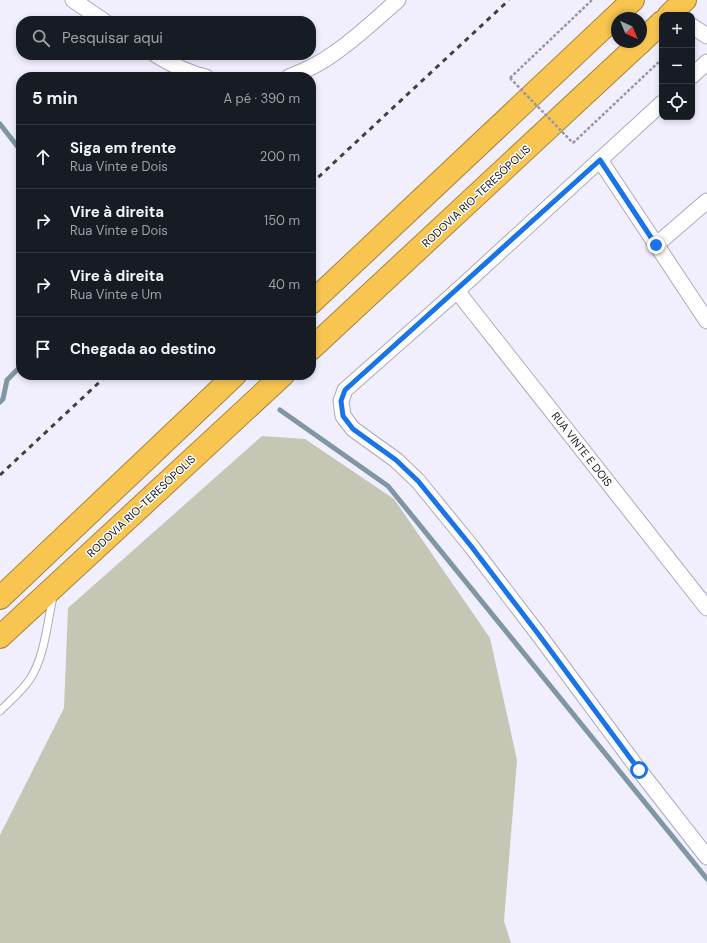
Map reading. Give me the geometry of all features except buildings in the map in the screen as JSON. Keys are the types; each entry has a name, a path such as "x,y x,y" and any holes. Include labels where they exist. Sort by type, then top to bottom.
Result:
{"highway":[{"path":"316,298 633,0"},
{"name":"RODOVIA RIO-TERESÓPOLIS","path":"647,37 659,26"},
{"name":"RODOVIA RIO-TERESÓPOLIS","path":"316,344 635,48"},
{"path":"0,598 230,380"},
{"name":"RODOVIA RIO-TERESÓPOLIS","path":"0,638 278,380"}],"street":[{"path":"73,0 97,16"},
{"path":"301,72 333,55 398,0"},
{"path":"695,28 707,36"},
{"path":"164,60 187,72"},
{"path":"695,73 707,62"},
{"path":"659,106 457,291 345,390 341,401 343,416 353,429 396,460 418,481 481,559 639,770 707,857"},
{"path":"600,160 707,322"},
{"path":"656,245 707,201"},
{"name":"RUA VINTE E DOIS","path":"457,291 707,608"}],"lane":[{"path":"0,711 20,692 30,679 37,664 44,643 55,586"}],"path":[{"path":"592,0 510,78 573,143 659,62"}],"green space":[{"path":"262,436 305,439 394,499 490,638 517,760 504,921 511,943 0,943 0,835 64,708 68,608"}],"waterway":[{"path":"0,124 16,145"},
{"path":"0,402 3,399 7,380 16,371"},
{"path":"280,410 388,486 707,879"}],"railway":[{"path":"316,179 509,0"},
{"path":"0,475 102,380"}],"route":[{"path":"639,770 471,546 418,481 396,460 353,429 343,416 341,401 345,390 457,291 600,160 656,245"}]}
